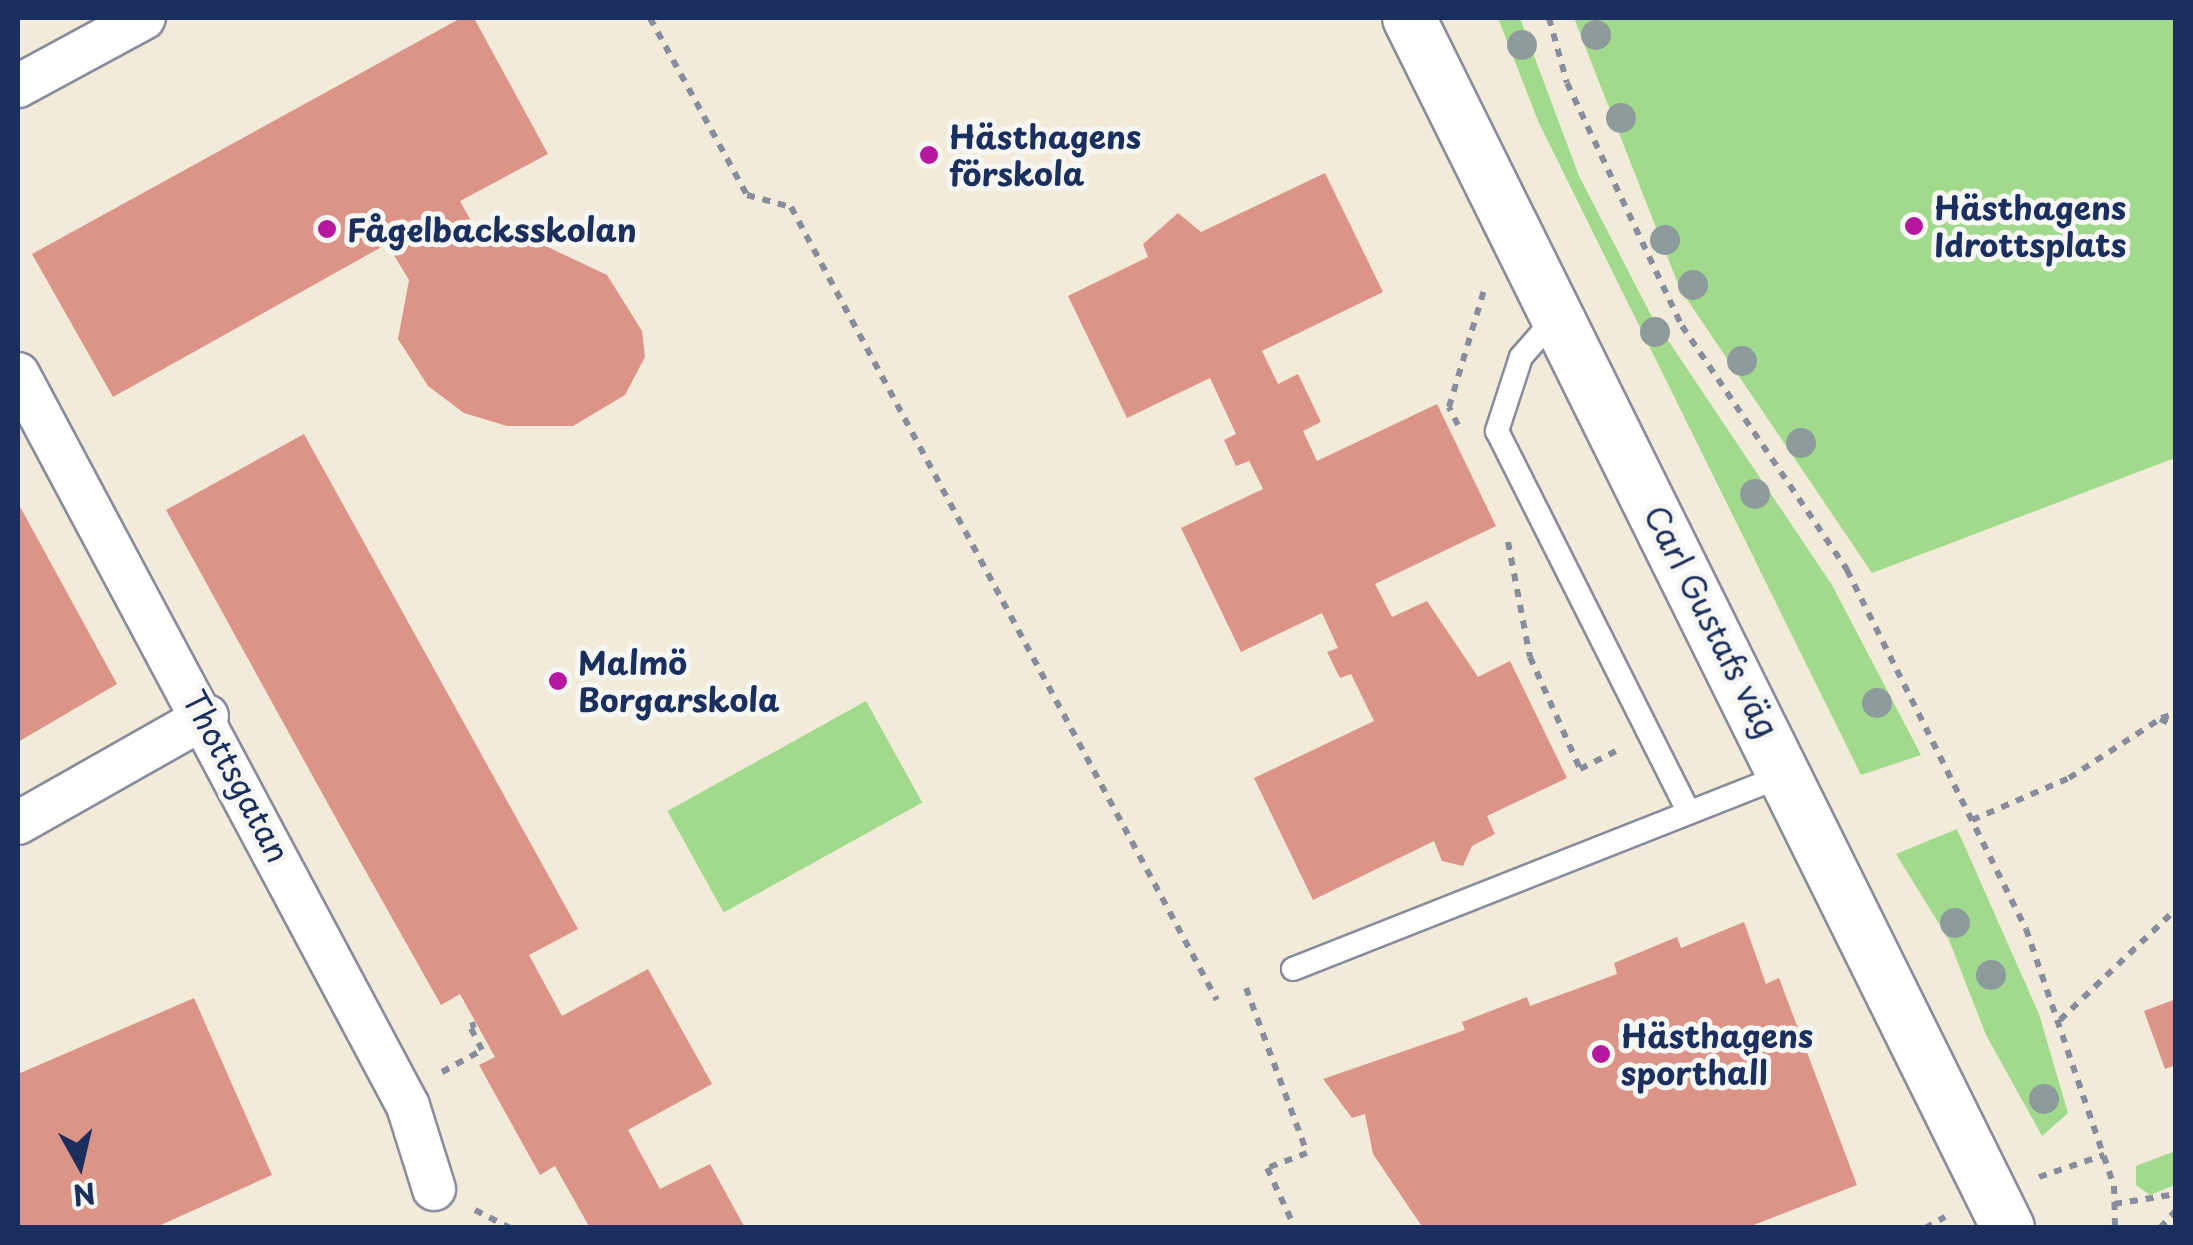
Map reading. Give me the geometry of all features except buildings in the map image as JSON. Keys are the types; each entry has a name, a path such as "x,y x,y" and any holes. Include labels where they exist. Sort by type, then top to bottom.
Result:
{"street":[{"path":"18,86 144,18"},
{"name":"Carl Gustafs väg","path":"1410,18 1788,774 2008,1228"},
{"name":"Thottsgatan","path":"18,374 207,716 408,1106 434,1189"},
{"path":"18,824 207,716"}],"lane":[{"path":"1558,314 1521,357 1497,431 1689,812"},
{"path":"1293,970 1788,774"}],"path":[{"path":"650,18 747,195 791,206 1216,1000"},
{"path":"1549,18 1567,83 1682,326 1847,570 1972,820 2060,1020 2114,1204 2115,1228"},
{"path":"1972,820 2069,778 2176,712"},
{"path":"2160,719 2176,726"},
{"path":"2060,1020 2176,909"},
{"path":"1246,988 1307,1153 1268,1168 1295,1228"},
{"path":"440,1072 482,1050 470,1026 476,1024"},
{"path":"2114,1204 2176,1194"},
{"path":"2160,1228 2176,1210"}],"green space":[{"path":"1498,18 1520,18 1579,176 1651,315 1832,585 1921,755 1861,775 1538,121"},
{"name":"Hästhagens Idrottsplats","path":"1574,18 2175,18 2175,458 1872,573 1680,289"},
{"path":"866,701 922,802 724,913 667,811"},
{"path":"1957,829 2039,1014 2068,1113 2042,1136 1986,1035 1949,940 1896,854"},
{"path":"2175,1151 2175,1185 2150,1195 2136,1185 2136,1166"}],"place":[{"name":"Hästhagens förskola","path":"929,155"},
{"name":"Hästhagens Idrottsplats","path":"1914,226"},
{"name":"Fågelbacksskolan","path":"327,229"},
{"name":"Malmö Borgarskola","path":"558,681"},
{"name":"Hästhagens sporthall","path":"1601,1054"}]}
